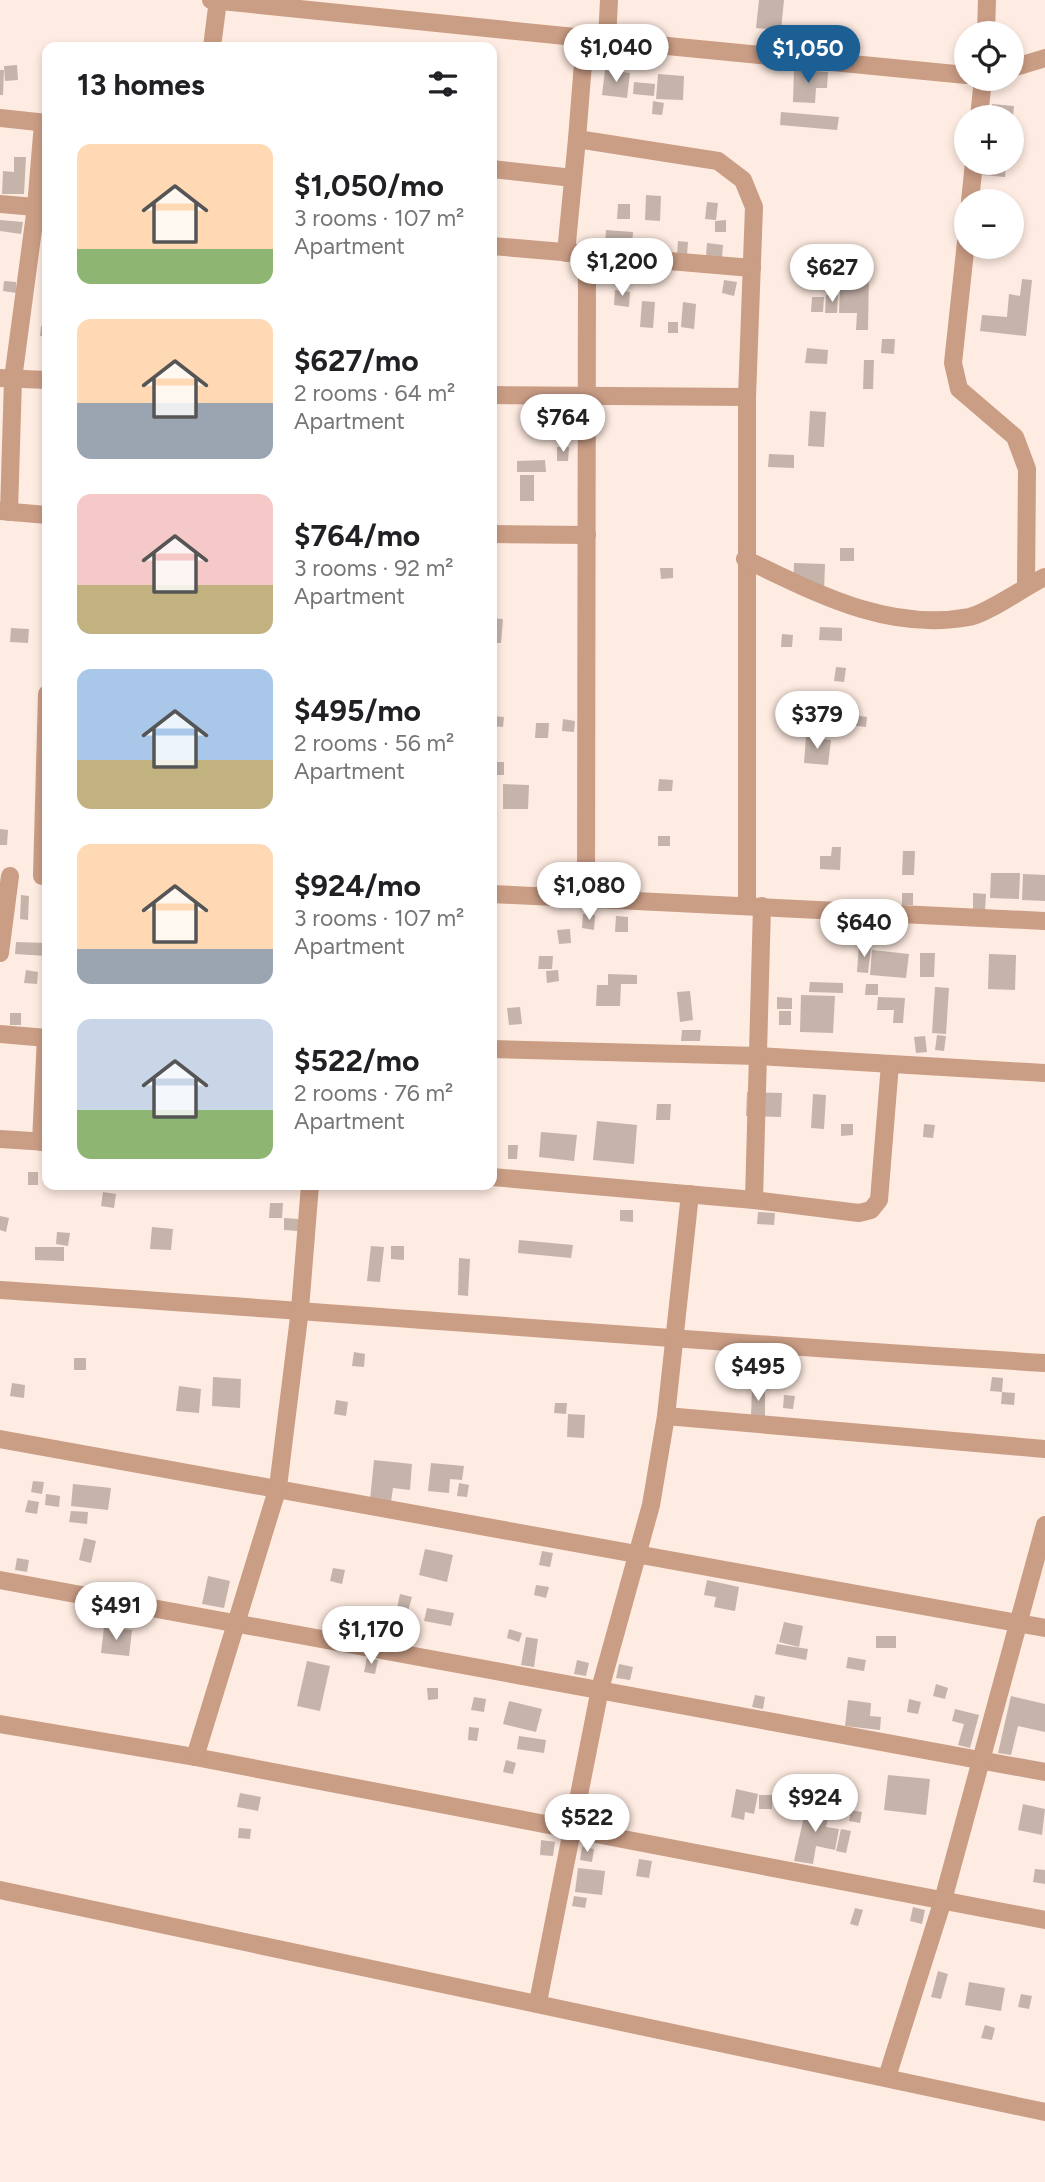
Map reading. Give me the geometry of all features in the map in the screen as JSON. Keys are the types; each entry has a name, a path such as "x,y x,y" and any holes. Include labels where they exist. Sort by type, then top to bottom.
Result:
{"street":[{"path":"211,0 954,74"},
{"path":"213,42 218,0"},
{"path":"607,40 609,0"},
{"path":"986,21 987,0"},
{"path":"566,253 585,38"},
{"path":"1024,64 1045,58"},
{"path":"0,118 42,123"},
{"path":"577,139 718,161 743,180 754,206 747,397 745,559 758,1056 754,1200"},
{"path":"497,170 573,178"},
{"path":"42,186 41,207 6,378 4,512 42,515"},
{"path":"0,204 41,207"},
{"path":"497,246 752,268"},
{"path":"586,897 587,256"},
{"path":"964,259 953,363 959,389 1015,437 1027,469 1026,587"},
{"path":"6,378 42,380"},
{"path":"497,395 747,397"},
{"path":"497,534 587,535"},
{"path":"745,559 833,601 904,621 972,617 1045,577"},
{"path":"0,953 5,876 42,876"},
{"path":"497,894 1045,921"},
{"path":"0,1034 42,1037"},
{"path":"497,1049 758,1056 1045,1073"},
{"path":"497,1177 754,1200 859,1213 871,1210 879,1200 890,1064"},
{"path":"0,1139 42,1142"},
{"path":"195,1757 278,1487 300,1309 310,1190"},
{"path":"538,2002 600,1689 639,1555 666,1416 690,1194"},
{"path":"0,1290 300,1309 673,1340 1045,1363"},
{"path":"666,1416 1045,1449"},
{"path":"0,1439 278,1487 1045,1628"},
{"path":"887,2077 943,1900 1045,1525"},
{"path":"0,1580 982,1758 1045,1772"},
{"path":"0,1724 195,1757 1045,1920"},
{"path":"0,1890 538,2002 1045,2112"}],"building":[{"path":"759,0 784,0 781,30 756,28"},
{"path":"17,65 18,80 5,81 4,66"},
{"path":"0,70 4,70 3,95 0,95"},
{"path":"605,70 630,73 627,98 602,95"},
{"path":"794,70 828,72 827,88 816,88 815,103 793,102"},
{"path":"658,74 684,76 683,100 656,99"},
{"path":"634,82 655,84 654,96 633,94"},
{"path":"653,101 664,103 662,115 652,114"},
{"path":"781,112 839,117 837,130 780,125"},
{"path":"14,157 26,157 24,194 2,194 3,171 14,172"},
{"path":"646,195 661,196 660,221 645,220"},
{"path":"707,202 718,203 716,220 705,219"},
{"path":"618,204 630,204 630,219 617,219"},
{"path":"0,220 23,222 21,234 0,231"},
{"path":"726,220 726,232 715,232 715,221"},
{"path":"606,230 633,232 632,245 605,243"},
{"path":"678,241 688,242 687,255 677,254"},
{"path":"707,243 723,245 722,258 706,256"},
{"path":"861,273 869,273 868,330 856,330 857,313 839,313 840,287 860,288"},
{"path":"1022,279 1032,280 1026,336 980,331 982,315 1007,317 1009,294 1020,296"},
{"path":"724,280 737,282 734,296 722,293"},
{"path":"4,281 16,282 16,293 3,291"},
{"path":"615,290 630,292 629,307 614,305"},
{"path":"826,295 838,295 837,313 825,313"},
{"path":"812,297 824,297 823,312 811,312"},
{"path":"642,301 655,302 653,328 640,327"},
{"path":"683,302 696,304 694,329 681,327"},
{"path":"668,322 678,322 678,333 668,333"},
{"path":"882,339 895,339 894,354 881,353"},
{"path":"807,348 828,350 827,364 805,363"},
{"path":"864,360 874,360 873,389 863,389"},
{"path":"810,411 826,412 824,447 808,446"},
{"path":"557,447 569,447 568,461 557,461"},
{"path":"769,454 794,455 794,468 768,467"},
{"path":"545,460 546,472 517,472 517,461"},
{"path":"520,475 534,475 534,501 520,501"},
{"path":"840,548 854,548 854,561 840,561"},
{"path":"794,563 825,564 824,592 793,591"},
{"path":"660,568 673,568 673,578 661,579"},
{"path":"497,618 503,619 501,643 497,643"},
{"path":"820,627 842,628 842,641 819,640"},
{"path":"11,628 29,629 28,643 10,642"},
{"path":"782,634 793,635 792,647 781,647"},
{"path":"836,667 846,668 844,682 834,681"},
{"path":"833,697 854,699 852,715 867,717 866,727 830,723"},
{"path":"497,716 504,717 503,727 497,726"},
{"path":"563,719 575,721 574,732 562,731"},
{"path":"536,723 549,723 548,738 535,738"},
{"path":"806,737 831,740 828,765 804,763"},
{"path":"497,762 504,762 504,775 497,775"},
{"path":"659,779 673,780 672,791 658,791"},
{"path":"503,784 529,785 528,809 503,809"},
{"path":"0,829 8,830 7,845 0,845"},
{"path":"658,836 670,836 670,846 658,846"},
{"path":"832,847 841,847 840,870 820,869 820,856 831,856"},
{"path":"903,851 915,851 914,875 902,875"},
{"path":"991,873 1020,873 1019,899 990,898"},
{"path":"1023,874 1045,875 1045,901 1022,900"},
{"path":"902,893 913,893 913,905 902,905"},
{"path":"973,893 986,894 985,911 973,911"},
{"path":"21,895 29,896 28,920 20,919"},
{"path":"583,914 595,915 594,930 582,928"},
{"path":"616,916 628,917 628,932 615,932"},
{"path":"570,929 571,943 559,944 557,930"},
{"path":"16,942 42,943 42,956 15,954"},
{"path":"859,946 871,947 868,973 857,972"},
{"path":"872,950 909,954 906,978 870,975"},
{"path":"920,953 935,953 934,977 920,977"},
{"path":"989,954 1016,955 1015,990 988,989"},
{"path":"539,956 553,956 552,969 538,969"},
{"path":"26,970 38,972 37,984 24,983"},
{"path":"558,970 559,981 547,983 546,971"},
{"path":"608,974 637,975 637,984 621,984 620,1006 596,1006 597,985 608,985"},
{"path":"810,982 843,983 843,993 809,992"},
{"path":"866,984 878,984 878,995 865,995"},
{"path":"935,987 949,988 946,1034 932,1033"},
{"path":"690,991 693,1020 680,1022 677,992"},
{"path":"801,995 835,996 833,1033 800,1032"},
{"path":"777,997 792,998 792,1009 777,1009"},
{"path":"878,997 905,998 903,1023 893,1023 894,1010 877,1010"},
{"path":"520,1007 522,1024 509,1025 507,1008"},
{"path":"779,1011 791,1011 791,1025 779,1025"},
{"path":"10,1013 21,1013 21,1025 10,1025"},
{"path":"682,1030 701,1030 700,1041 681,1041"},
{"path":"937,1035 946,1036 944,1051 935,1050"},
{"path":"925,1036 927,1052 916,1053 914,1037"},
{"path":"747,1092 782,1093 781,1117 746,1116"},
{"path":"813,1094 826,1095 824,1129 811,1128"},
{"path":"657,1104 671,1104 670,1120 656,1120"},
{"path":"597,1121 637,1125 634,1164 593,1160"},
{"path":"841,1124 853,1124 853,1135 841,1136"},
{"path":"924,1124 935,1125 933,1138 923,1137"},
{"path":"541,1132 577,1135 574,1161 539,1157"},
{"path":"508,1145 518,1145 517,1159 508,1159"},
{"path":"28,1172 38,1172 38,1185 28,1185"},
{"path":"103,1192 116,1194 114,1208 101,1206"},
{"path":"270,1203 283,1203 282,1218 269,1218"},
{"path":"620,1210 633,1210 633,1222 620,1221"},
{"path":"758,1212 775,1213 774,1225 757,1224"},
{"path":"0,1216 9,1218 6,1232 0,1230"},
{"path":"284,1218 298,1219 298,1231 284,1230"},
{"path":"152,1227 173,1229 171,1250 150,1249"},
{"path":"57,1232 70,1233 68,1246 56,1244"},
{"path":"519,1240 573,1245 571,1258 518,1253"},
{"path":"371,1246 384,1247 380,1282 367,1281"},
{"path":"391,1246 404,1246 404,1260 391,1259"},
{"path":"35,1247 64,1247 64,1261 35,1260"},
{"path":"459,1258 470,1259 468,1296 458,1295"},
{"path":"354,1352 365,1354 364,1367 352,1366"},
{"path":"74,1358 86,1358 86,1370 74,1370"},
{"path":"213,1377 241,1379 240,1408 212,1406"},
{"path":"992,1377 1003,1378 1002,1392 990,1391"},
{"path":"12,1383 25,1385 24,1398 10,1396"},
{"path":"179,1386 201,1389 199,1413 176,1411"},
{"path":"752,1388 765,1388 765,1417 751,1417"},
{"path":"1002,1392 1015,1393 1014,1405 1001,1404"},
{"path":"784,1395 795,1396 793,1409 783,1408"},
{"path":"336,1400 348,1402 346,1416 334,1414"},
{"path":"555,1403 567,1403 566,1414 554,1413"},
{"path":"568,1414 585,1415 584,1438 567,1437"},
{"path":"374,1460 412,1464 410,1490 393,1488 391,1502 370,1500"},
{"path":"431,1463 464,1466 462,1480 450,1479 449,1493 428,1491"},
{"path":"33,1481 44,1482 42,1494 31,1492"},
{"path":"459,1483 469,1485 467,1497 457,1496"},
{"path":"73,1484 111,1488 108,1510 71,1506"},
{"path":"46,1494 60,1496 59,1507 45,1505"},
{"path":"28,1500 39,1502 37,1514 25,1512"},
{"path":"71,1511 88,1512 87,1524 69,1522"},
{"path":"84,1538 96,1541 91,1563 79,1560"},
{"path":"425,1549 453,1555 447,1582 419,1575"},
{"path":"542,1551 553,1553 550,1567 539,1565"},
{"path":"17,1558 29,1560 27,1572 15,1570"},
{"path":"333,1568 345,1570 342,1584 330,1581"},
{"path":"208,1576 230,1581 224,1608 202,1604"},
{"path":"707,1580 739,1587 735,1611 714,1607 716,1597 704,1595"},
{"path":"536,1585 549,1587 546,1598 534,1595"},
{"path":"400,1594 412,1597 408,1611 397,1608"},
{"path":"427,1608 454,1613 451,1626 424,1621"},
{"path":"784,1622 803,1626 799,1647 779,1642"},
{"path":"104,1627 132,1630 129,1656 101,1653"},
{"path":"509,1629 522,1633 519,1642 507,1638"},
{"path":"876,1636 896,1636 896,1648 876,1648"},
{"path":"526,1637 538,1639 534,1667 521,1665"},
{"path":"777,1644 808,1649 806,1660 775,1654"},
{"path":"848,1657 866,1660 864,1671 846,1668"},
{"path":"367,1658 378,1660 375,1674 364,1672"},
{"path":"577,1660 589,1663 586,1676 574,1674"},
{"path":"307,1661 330,1666 320,1711 297,1706"},
{"path":"619,1664 633,1667 630,1680 616,1678"},
{"path":"936,1684 948,1688 945,1699 933,1696"},
{"path":"427,1688 438,1688 438,1699 428,1700"},
{"path":"755,1695 765,1697 763,1709 752,1707"},
{"path":"1011,1696 1045,1704 1045,1732 1018,1726 1011,1755 998,1753"},
{"path":"474,1697 486,1699 484,1712 471,1710"},
{"path":"909,1699 921,1702 918,1714 907,1712"},
{"path":"848,1700 871,1703 870,1716 881,1717 880,1730 845,1726"},
{"path":"509,1701 542,1709 536,1732 503,1724"},
{"path":"955,1709 979,1715 970,1748 958,1745 964,1724 952,1721"},
{"path":"469,1727 479,1728 477,1741 468,1740"},
{"path":"519,1736 546,1740 544,1753 517,1749"},
{"path":"506,1760 516,1763 513,1774 503,1772"},
{"path":"888,1775 930,1779 926,1815 884,1810"},
{"path":"736,1789 758,1794 754,1814 745,1812 744,1820 731,1817"},
{"path":"240,1793 261,1797 258,1811 237,1807"},
{"path":"759,1795 772,1795 772,1809 759,1809"},
{"path":"784,1798 797,1800 795,1818 781,1816"},
{"path":"807,1803 830,1808 826,1827 839,1829 835,1850 816,1846 813,1864 794,1861"},
{"path":"1023,1804 1045,1809 1042,1835 1018,1830"},
{"path":"851,1810 862,1812 860,1823 849,1821"},
{"path":"239,1828 251,1829 250,1839 238,1838"},
{"path":"841,1829 851,1831 846,1853 836,1851"},
{"path":"541,1840 555,1842 553,1856 540,1855"},
{"path":"582,1847 594,1849 592,1862 580,1860"},
{"path":"639,1859 652,1861 649,1878 636,1876"},
{"path":"578,1868 605,1871 602,1895 575,1892"},
{"path":"1035,1869 1045,1870 1045,1884 1033,1882"},
{"path":"574,1896 587,1898 585,1908 572,1906"},
{"path":"913,1907 925,1910 922,1924 910,1921"},
{"path":"855,1908 863,1910 858,1926 850,1924"},
{"path":"938,1971 948,1974 941,1999 931,1997"},
{"path":"969,1982 1005,1988 1001,2011 965,2005"},
{"path":"1021,1994 1032,1996 1029,2009 1018,2007"},
{"path":"985,2025 995,2028 992,2040 981,2038"}]}
